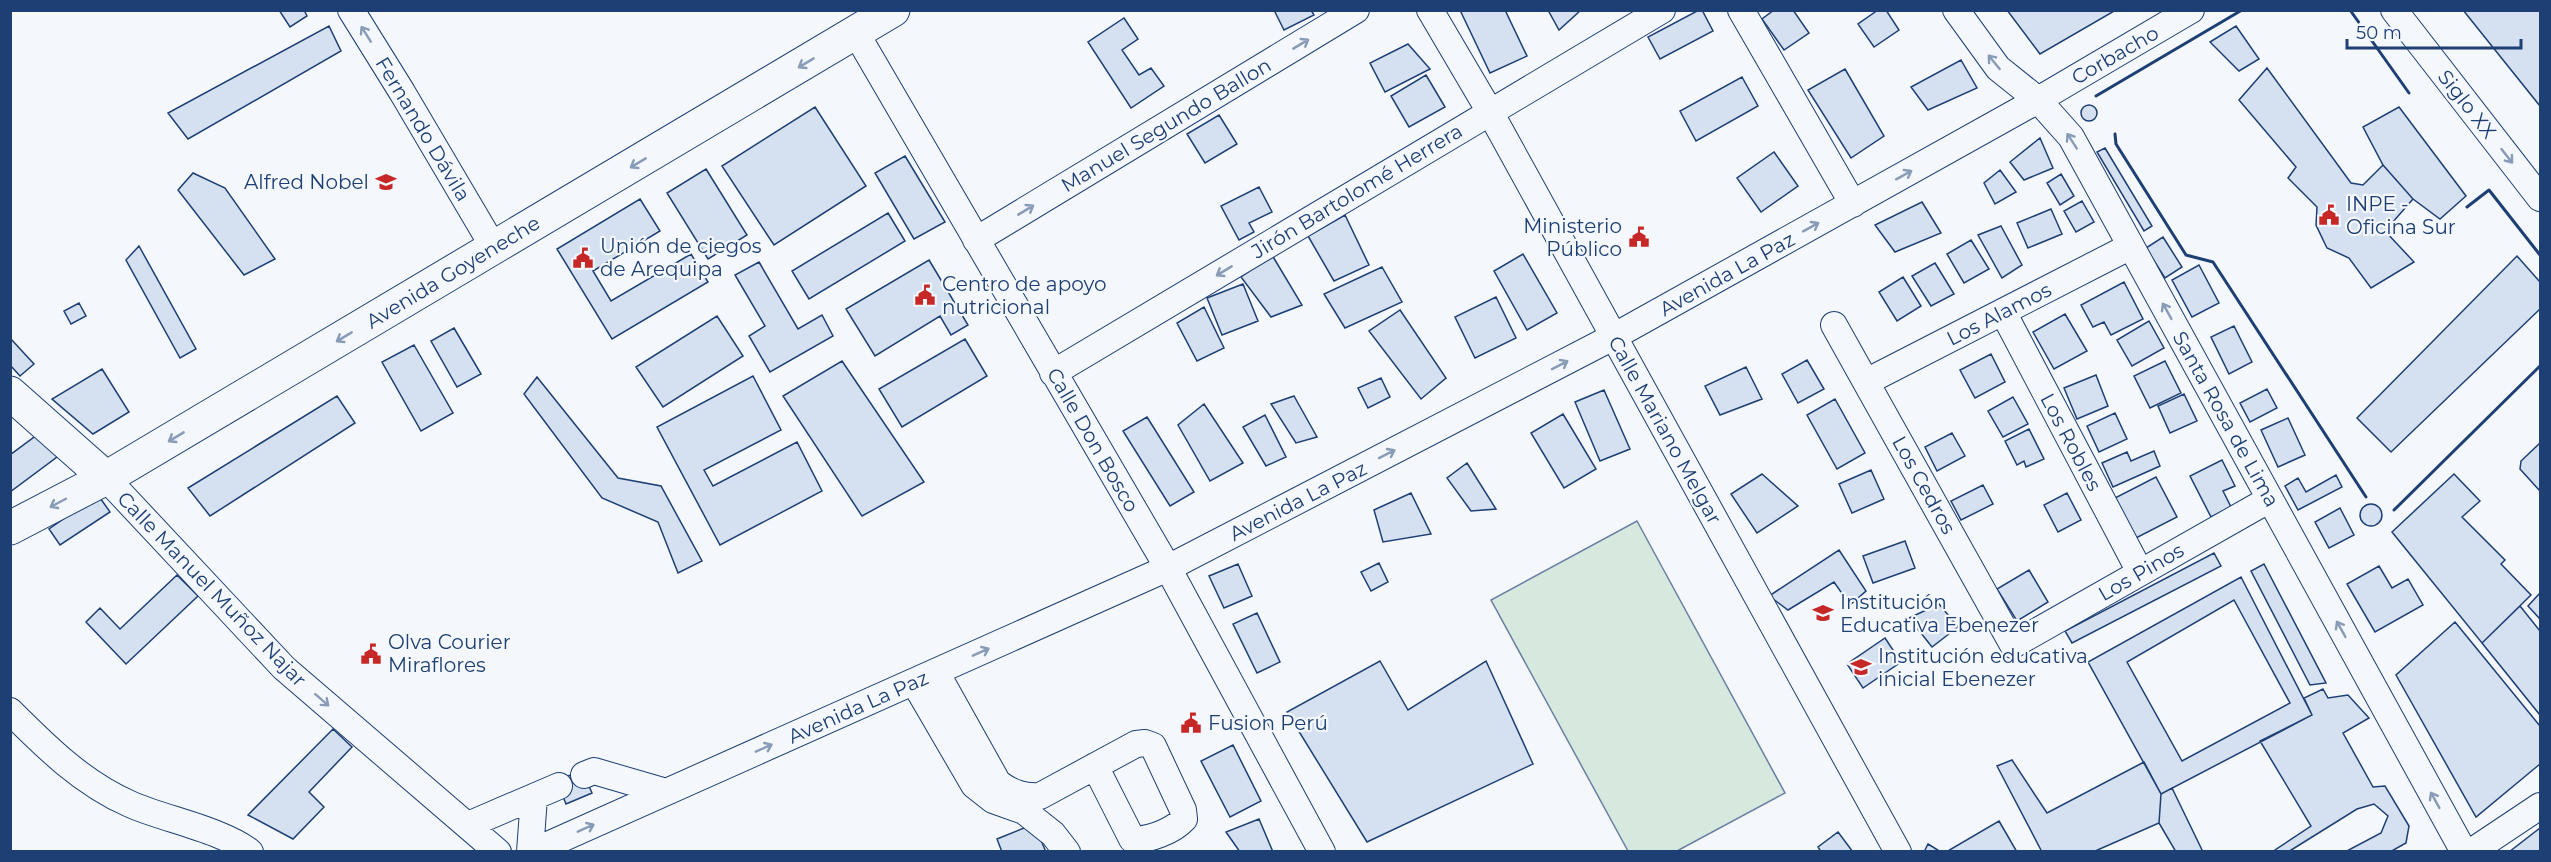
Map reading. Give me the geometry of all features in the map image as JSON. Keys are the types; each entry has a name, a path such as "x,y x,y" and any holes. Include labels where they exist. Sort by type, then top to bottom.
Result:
{"main road":[{"name":"Avenida Goyeneche","path":"10,528 106,478 893,10"},
{"name":"Calle Manuel Muñoz Najar","path":"10,393 106,478"}],"street":[{"name":"Fernando Dávila","path":"351,10 494,248"},
{"name":"Manuel Segundo Ballon","path":"976,240 1356,10"},
{"name":"Calle Mariano Melgar","path":"1430,10 1490,112 1898,852"},
{"name":"Jirón Bartolomé Herrera","path":"1053,373 1662,10"},
{"path":"1741,10 1853,204"},
{"name":"Santa Rosa de Lima","path":"1956,10 1998,68 2038,100 2071,137 2464,852"},
{"name":"Corbacho","path":"2038,100 2192,10"},
{"name":"Siglo XX","path":"2394,10 2541,198"},
{"name":"Calle Don Bosco","path":"856,33 1168,568 1322,852"},
{"name":"Avenida La Paz","path":"531,852 1168,568 1613,337 2038,100"},
{"name":"Los Alamos","path":"1866,382 2131,246"},
{"name":"Los Robles","path":"2003,312 2140,572"},
{"name":"Los Cedros","path":"1834,325 2013,645"},
{"name":"Calle Manuel Muñoz Najar","path":"106,478 284,668 498,852"},
{"name":"Los Pinos","path":"2013,645 2270,499"},
{"path":"925,677 999,783 1011,792 1028,796 1040,795 1136,744 1145,743 1153,746 1183,810 1184,819 1156,844 1132,839 1095,766"},
{"path":"925,677 974,785 993,800 1024,811 1053,834 1067,852"},
{"path":"10,711 58,759 99,788 129,804 231,841 250,852"},
{"path":"584,775 594,771 666,792"},
{"path":"468,825 559,786"},
{"path":"531,852 534,797"},
{"path":"2471,852 2541,806"}],"shaded area":[{"path":"1637,521 1785,793 1677,851 1628,851 1491,600"}],"building":[{"path":"279,10 304,10 307,16 290,27"},
{"path":"1274,10 1311,10 1314,15 1284,30"},
{"path":"1460,10 1505,10 1527,56 1490,73"},
{"path":"1548,10 1581,10 1559,30"},
{"path":"1702,10 1713,31 1660,59 1648,37"},
{"path":"1774,10 1793,10 1809,33 1784,50 1762,19"},
{"path":"1878,10 1886,10 1899,30 1874,47 1858,24"},
{"path":"2007,10 2116,10 2040,54"},
{"path":"2463,10 2540,10 2540,106"},
{"path":"1124,18 1138,39 1122,50 1139,75 1151,68 1164,86 1131,108 1088,42"},
{"path":"329,26 341,51 188,139 168,113"},
{"path":"2236,26 2259,59 2239,71 2210,42"},
{"path":"1408,44 1430,69 1385,92 1370,63"},
{"path":"1961,60 1977,88 1928,110 1911,87"},
{"path":"2267,68 2351,183 2363,185 2383,165 2413,199 2385,231 2414,262 2371,288 2349,258 2327,248 2316,225 2317,207 2288,178 2296,167 2239,100"},
{"path":"1845,69 1884,136 1851,158 1808,90"},
{"path":"1426,75 1445,107 1409,127 1391,96"},
{"path":"1742,77 1758,106 1696,141 1680,111"},
{"path":"2089,105 2095,107 2097,113 2095,119 2089,121 2083,119 2081,113 2083,107"},
{"path":"815,107 866,186 774,245 722,166"},
{"path":"2399,107 2466,196 2440,219 2413,199 2383,165 2363,127"},
{"path":"1219,115 1237,144 1205,163 1187,134"},
{"path":"2040,138 2053,168 2024,180 2010,162"},
{"path":"2105,148 2152,226 2144,231 2097,152"},
{"path":"1774,152 1798,186 1761,212 1737,178"},
{"path":"905,156 945,222 914,239 875,173"},
{"path":"706,169 747,235 708,259 667,193"},
{"path":"2000,170 2016,192 1995,204 1984,183"},
{"path":"193,173 225,188 275,259 244,275 178,190"},
{"path":"2061,174 2074,196 2060,205 2047,183"},
{"path":"1259,187 1272,212 1249,223 1254,232 1239,240 1221,206"},
{"path":"640,199 660,231 593,271 611,301 691,254 708,282 612,339 557,249"},
{"path":"2082,201 2094,222 2076,232 2064,211"},
{"path":"1922,202 1941,233 1895,252 1875,225"},
{"path":"2051,209 2062,234 2028,248 2017,223"},
{"path":"888,213 905,241 809,299 792,271"},
{"path":"1345,215 1369,265 1334,281 1308,236"},
{"path":"2001,226 2022,265 2002,278 1978,235"},
{"path":"2163,237 2182,267 2165,278 2146,248"},
{"path":"1971,240 1989,269 1964,283 1947,254"},
{"path":"139,246 196,349 180,358 126,260"},
{"path":"1523,254 1557,313 1527,330 1494,271"},
{"path":"1272,255 1302,305 1271,317 1241,277"},
{"path":"2517,256 2540,282 2540,309 2391,452 2357,418"},
{"path":"929,260 968,325 951,335 940,316 875,356 846,309"},
{"path":"759,262 798,329 822,315 833,336 770,372 749,336 765,326 735,275"},
{"path":"1935,263 1954,294 1931,306 1912,276"},
{"path":"2199,265 2219,303 2192,317 2172,280"},
{"path":"1382,267 1402,302 1345,328 1324,294"},
{"path":"1903,277 1921,306 1897,321 1879,292"},
{"path":"2124,282 2143,319 2111,335 2104,322 2093,327 2081,305"},
{"path":"1243,284 1258,321 1222,335 1207,298"},
{"path":"1496,297 1516,338 1475,358 1455,317"},
{"path":"79,303 86,316 71,324 64,311"},
{"path":"1204,307 1224,348 1197,361 1177,323"},
{"path":"1400,310 1446,378 1421,399 1369,331"},
{"path":"2065,314 2087,351 2054,369 2033,332"},
{"path":"717,316 743,356 663,407 636,367"},
{"path":"2149,321 2164,348 2132,366 2117,340"},
{"path":"2234,326 2252,362 2229,374 2211,337"},
{"path":"454,328 481,374 457,387 431,341"},
{"path":"10,338 34,364 20,376 10,365"},
{"path":"965,339 987,376 902,427 879,389"},
{"path":"414,345 453,413 421,431 382,362"},
{"path":"1991,354 2005,382 1975,398 1960,370"},
{"path":"1807,360 1824,389 1798,403 1782,374"},
{"path":"842,361 924,482 862,516 783,396"},
{"path":"2165,361 2181,393 2150,408 2134,376"},
{"path":"1746,367 1762,399 1720,415 1705,386"},
{"path":"102,369 129,412 93,434 52,399"},
{"path":"2096,375 2108,406 2077,419 2064,388"},
{"path":"753,376 781,430 704,470 713,486 797,442 822,491 720,545 657,427"},
{"path":"537,377 618,478 661,486 702,561 678,573 658,522 602,498 524,394"},
{"path":"1381,378 1390,397 1368,408 1358,388"},
{"path":"2267,389 2277,408 2250,422 2240,403"},
{"path":"1604,390 1630,449 1600,461 1575,402"},
{"path":"2184,394 2197,421 2170,433 2158,406"},
{"path":"337,396 355,423 210,516 188,488"},
{"path":"1294,396 1317,437 1296,443 1271,404"},
{"path":"2013,397 2028,424 2003,437 1988,411"},
{"path":"1835,399 1865,453 1837,469 1807,415"},
{"path":"1204,404 1243,463 1210,481 1178,425"},
{"path":"2115,413 2127,439 2099,452 2087,426"},
{"path":"1563,414 1596,469 1564,488 1531,433"},
{"path":"1265,415 1286,457 1266,466 1243,427"},
{"path":"1147,417 1194,492 1170,506 1123,431"},
{"path":"2288,418 2305,455 2278,467 2261,430"},
{"path":"2029,429 2044,459 2026,467 2024,461 2017,465 2005,441"},
{"path":"1952,433 1965,456 1937,471 1925,447"},
{"path":"37,435 65,451 10,492 10,455"},
{"path":"2540,443 2540,491 2520,469 2521,461"},
{"path":"2154,451 2160,466 2113,487 2102,463 2127,452 2131,461"},
{"path":"2222,460 2235,486 2223,491 2231,507 2211,517 2190,476"},
{"path":"1467,463 1496,509 1471,511 1447,478"},
{"path":"1871,470 1884,499 1852,513 1839,484"},
{"path":"1762,474 1798,506 1757,533 1731,494"},
{"path":"2454,474 2480,501 2462,517 2505,560 2501,564 2531,595 2482,643 2392,532"},
{"path":"2336,475 2342,487 2298,510 2285,486 2298,478 2306,492"},
{"path":"2156,477 2177,517 2134,539 2113,499"},
{"path":"1983,485 1993,504 1961,520 1951,501"},
{"path":"1411,493 1431,534 1383,542 1374,510"},
{"path":"2067,493 2081,520 2058,532 2044,505"},
{"path":"98,495 110,512 60,545 49,529"},
{"path":"2371,504 2379,507 2382,515 2379,523 2371,526 2363,523 2360,515 2363,507"},
{"path":"2340,508 2354,535 2329,548 2315,522"},
{"path":"1905,541 1915,568 1873,583 1863,556"},
{"path":"1839,550 1866,591 1850,605 1834,582 1788,610 1769,596"},
{"path":"2214,553 2221,566 2072,643 2065,631"},
{"path":"1379,563 1388,582 1371,591 1361,572"},
{"path":"1238,564 1252,596 1224,608 1209,576"},
{"path":"2264,564 2326,683 2310,685 2251,571"},
{"path":"2379,566 2392,588 2408,579 2423,605 2375,632 2347,584"},
{"path":"2029,570 2048,602 2017,621 1997,589"},
{"path":"177,575 198,596 126,664 86,622 100,608 120,629"},
{"path":"2241,577 2312,715 2161,794 2088,662","holes":["2234,600 2290,703 2182,761 2127,662"]},
{"path":"2540,593 2540,619 2528,606"},
{"path":"1939,604 1958,627 1932,647 1909,618"},
{"path":"2520,606 2540,631 2540,715 2482,643"},
{"path":"1257,613 1280,662 1257,673 1233,624"},
{"path":"2455,622 2540,726 2540,764 2476,817 2396,675"},
{"path":"1885,638 1901,662 1863,688 1847,664"},
{"path":"1380,661 1408,710 1486,661 1533,764 1367,842 1287,712"},
{"path":"2323,689 2328,698 2348,695 2369,718 2343,733 2373,787 2385,786 2409,826 2406,843 2390,852 2272,852 2311,826 2260,741 2312,715 2304,698"},
{"path":"333,729 352,747 309,792 324,807 293,839 248,815"},
{"path":"1233,745 1261,801 1230,817 1201,761"},
{"path":"2012,760 2047,813 2144,762 2161,794 2159,823 2093,852 2042,852 1997,766"},
{"path":"582,770 592,793 566,804 557,781"},
{"path":"2172,788 2203,852 2176,852 2159,823 2161,794"},
{"path":"2374,804 2388,816 2381,833 2345,852 2288,852 2357,809"},
{"path":"1259,819 1273,852 1240,852 1226,832"},
{"path":"1999,821 2017,852 1946,852"},
{"path":"1034,824 1046,852 1002,852 997,839"},
{"path":"2540,828 2540,852 2509,852"},
{"path":"1838,832 1853,852 1821,852 1818,847"},
{"path":"1928,844 1941,852 1924,852"}],"wall":[{"path":"2096,96 2242,10"},
{"path":"2350,10 2409,93"},
{"path":"2115,134 2116,144 2186,255 2213,262 2366,497"},
{"path":"2467,207 2489,190 2540,255"},
{"path":"2394,510 2540,366"}],"place":[{"name":"Alfred Nobel","path":"386,182"},
{"name":"INPE - Oficina Sur","path":"2329,215"},
{"name":"Ministerio Público","path":"1639,237"},
{"name":"Unión de ciegos de Arequipa","path":"583,258"},
{"name":"Centro de apoyo nutricional","path":"925,295"},
{"name":"Institución Educativa Ebenezer","path":"1823,613"},
{"name":"Olva Courier Miraflores","path":"371,654"},
{"name":"Institución educativa inicial Ebenezer","path":"1861,667"},
{"name":"Fusion Perú","path":"1191,723"}]}
